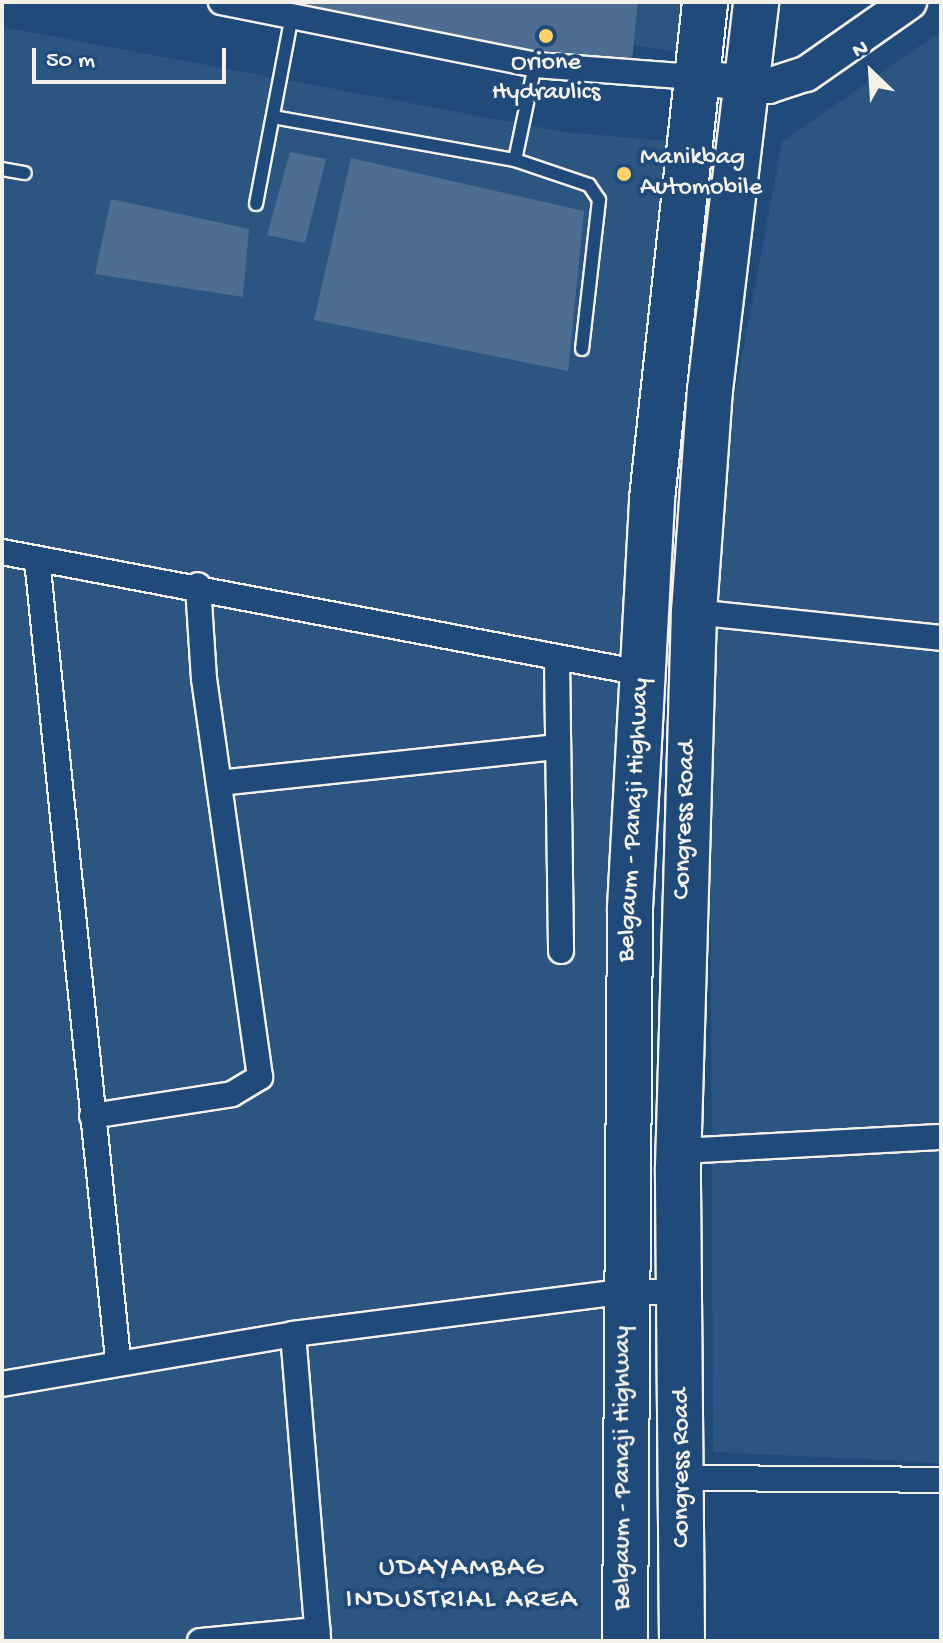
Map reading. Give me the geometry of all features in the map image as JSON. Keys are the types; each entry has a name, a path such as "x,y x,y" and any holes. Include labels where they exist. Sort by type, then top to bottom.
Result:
{"highway":[{"name":"Belgaum - Panaji Highway","path":"625,1641 623,1292 642,673 694,77 705,2"},
{"name":"Congress Road","path":"682,1641 685,1478 679,1151 694,612 744,83 756,2"}],"street":[{"path":"221,2 535,65 768,86 806,74 909,2"},
{"path":"2,552 198,585 557,660 642,673"},
{"path":"37,559 118,1359"},
{"path":"92,1116 232,1094 260,1077 219,783 198,585"},
{"path":"694,612 941,638"},
{"path":"557,660 555,747 561,951"},
{"path":"219,783 555,747"},
{"path":"679,1151 941,1137"},
{"path":"2,1384 118,1359 293,1334 623,1292 681,1292"},
{"path":"200,1641 318,1635 293,1334"},
{"path":"685,1478 941,1480"}],"lane":[{"path":"256,204 292,16"},
{"path":"515,160 535,65"},
{"path":"273,117 515,160 574,175 599,200 582,349"},
{"path":"2,169 25,173"}],"shaded area":[{"path":"374,2 701,2 695,55"},
{"path":"2,27 565,132 667,141 620,740 613,1641 2,1641"},
{"path":"941,31 941,1641 940,1463 713,1452 709,533 782,142"}],"building":[{"name":"Orione Hydraulics","path":"293,2 638,2 631,70"},
{"path":"290,152 326,159 305,243 267,235"},
{"path":"351,158 584,211 568,371 314,320"},
{"path":"111,199 249,229 243,297 95,274"}],"place":[{"name":"Orione Hydraulics","path":"546,36"},
{"name":"Manikbag Automobile","path":"624,174"}],"district":[{"name":"UDAYAMBAG INDUSTRIAL AREA","path":"462,1585"}]}
